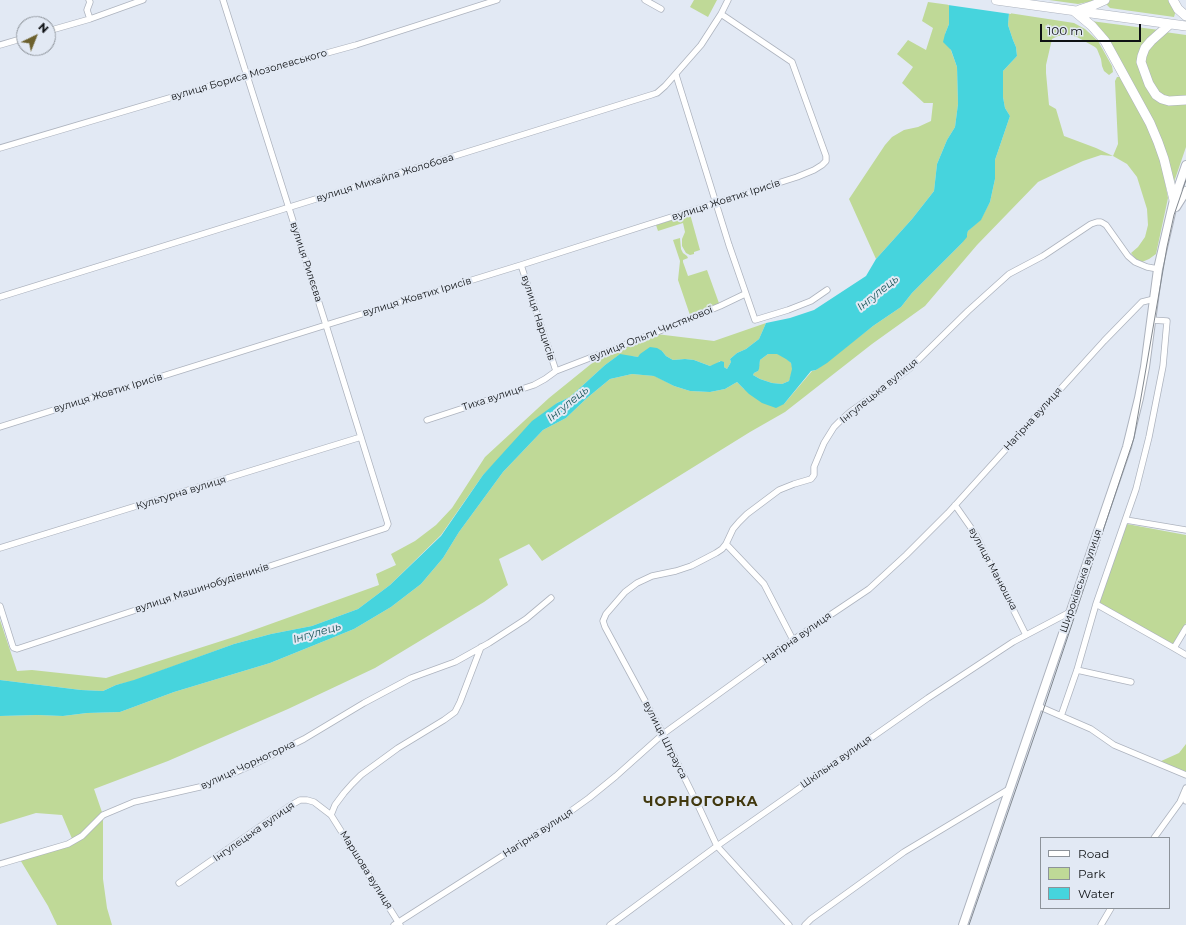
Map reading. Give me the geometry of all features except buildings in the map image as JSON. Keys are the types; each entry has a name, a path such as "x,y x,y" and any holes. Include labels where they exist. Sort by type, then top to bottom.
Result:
{"main road":[{"path":"996,0 1186,26"},
{"path":"1074,11 1106,0"},
{"path":"1173,0 1178,9 1186,16"},
{"path":"1074,11 1092,26 1105,41 1150,123 1164,159 1174,200"},
{"path":"1170,24 1145,48 1141,62 1149,84 1156,95 1169,101 1186,100"},
{"path":"1168,228 1174,200 1186,165"},
{"path":"1168,228 1174,210 1186,191"},
{"name":"Широківська вулиця","path":"963,925 1127,446 1145,367 1158,269 1168,228"}],"street":[{"path":"89,0 90,2 87,10 90,19"},
{"path":"56,29 90,19 143,0"},
{"name":"вулиця Рилєєва","path":"223,0 388,524"},
{"name":"вулиця Бориса Мозолевського","path":"0,148 247,75 356,45 497,0"},
{"path":"645,0 661,9"},
{"name":"вулиця Михайла Жолобова","path":"0,297 651,95 662,89 702,45 728,0"},
{"name":"вулиця Жовтих Ірисів","path":"0,427 521,265 797,177 822,165 826,161 826,156 792,62 721,14"},
{"path":"0,45 16,40"},
{"path":"676,75 745,294 755,320 811,301 827,290"},
{"name":"Інгулецька вулиця","path":"605,627 603,621 607,611 625,592 652,576 691,566 716,553 726,544 739,522 763,502 779,490 811,479 814,475 814,467 824,444 841,420 910,368 968,311 1009,274 1043,256 1091,224 1097,222 1101,222 1106,225 1128,256 1135,262 1147,268 1158,269"},
{"name":"вулиця Нарцисів","path":"521,265 556,371"},
{"name":"вулиця Ольги Чистякової","path":"556,371 652,334 745,294"},
{"name":"Нагірна вулиця","path":"397,924 557,821 616,776 663,734 793,640 869,589 916,545 955,505 1104,341 1142,302 1154,299"},
{"path":"1061,716 1077,670 1096,604 1136,489 1149,437 1162,366 1167,321 1151,320"},
{"name":"Тиха вулиця","path":"427,420 534,385 556,371"},
{"name":"Культурна вулиця","path":"0,548 361,438"},
{"name":"вулиця Манюшка","path":"955,505 976,535 1026,635"},
{"path":"1126,520 1186,530"},
{"name":"вулиця Машинобудівників","path":"0,606 14,648 17,649 386,528 388,524"},
{"path":"726,544 764,584 793,640"},
{"name":"вулиця Чорногорка","path":"0,864 68,844 82,836 103,815 134,802 204,786 252,765 304,739 364,703 411,678 455,662 489,643 526,619 551,598"},
{"path":"1096,604 1186,655"},
{"name":"Шкільна вулиця","path":"610,925 716,846 928,698 1013,642 1070,612"},
{"name":"вулиця Штрауса","path":"605,627 663,734 697,803 716,846 789,925"},
{"path":"1174,648 1186,628"},
{"path":"331,815 344,793 361,775 398,748 455,712 481,647"},
{"path":"1077,670 1132,682"},
{"path":"1038,706 1091,729 1114,745 1186,774"},
{"path":"1155,837 1180,802 1186,788"},
{"path":"805,925 811,919 904,852 1009,789"},
{"name":"Інгулецька вулиця","path":"179,883 300,800 314,802 331,815"},
{"name":"Маршова вулиця","path":"331,815 397,924"},
{"path":"1101,925 1110,909"}],"green space":[{"path":"694,0 717,0 708,17 690,7"},
{"path":"1049,0 1098,0 1078,4"},
{"path":"1110,0 1170,0 1176,10 1174,17 1110,8 1106,4"},
{"path":"928,2 950,5 949,24 945,34 957,67 958,104 955,127 947,140 937,164 934,191 912,219 876,259 849,199 892,137 904,130 918,127 931,121 933,103 924,103 902,83 913,67 897,54 908,40 926,50 933,28 922,21"},
{"path":"1009,13 1074,23 1085,29 1098,41 1112,66 1113,72 1109,75 1104,71 1101,59 1095,47 1077,37 1070,35 1058,36 1052,39 1046,65 1049,105 1056,109 1064,136 1113,156 1101,155 1083,161 1038,182 977,245 925,306 872,344 785,412 750,432 542,561 529,544 499,559 508,585 484,602 375,668 288,709 168,761 94,789 103,815 103,879 107,908 112,925 57,925 48,906 19,858 73,841 62,815 36,813 0,824 0,716 63,716 87,713 120,712 174,692 270,663 354,629 391,607 421,584 443,558 459,532 503,472 543,430 566,418 610,379 632,374 655,376 674,386 690,391 710,392 725,389 737,382 744,389 784,404 812,371 816,370 873,326 901,307 912,293 962,243 968,231 981,219 990,202 995,179 995,160 1010,116 1005,108 1002,81 1003,71 1017,56 1016,47 1008,25"},
{"path":"1091,21 1159,30 1143,47 1150,91 1186,102 1186,147 1173,185 1166,156"},
{"path":"1165,32 1186,35 1186,98 1163,97 1152,84 1144,56 1147,50"},
{"path":"1117,77 1121,77 1147,123 1161,161 1168,198 1156,254 1142,262 1136,259 1131,253 1138,247 1145,237 1148,225 1147,209 1137,177 1127,164 1113,156 1118,144 1115,81"},
{"path":"690,214 700,250 690,255 686,253 682,246 682,239 685,232 683,223 658,231 656,225"},
{"path":"680,238 681,249 688,258 683,260 683,262 688,276 707,270 720,306 691,318 678,280 680,261 673,240"},
{"path":"766,323 759,339 730,359 731,362 727,369 720,361 715,365 710,366 694,360 673,360 666,356 662,351 638,357 619,355 605,365 570,397 557,403 483,475 441,535 390,585 358,609 312,626 271,634 234,644 133,681 116,685 103,691 81,690 0,680 0,620 17,671 32,670 106,678 237,636 379,585 376,574 396,565 391,554 415,541 436,525 452,508 485,457 549,398 596,360 656,334 714,341"},
{"path":"768,354 778,354 786,358 791,363 793,369 789,381 782,384 772,383 753,375 758,371 760,360"},
{"path":"1127,524 1186,535 1186,623 1173,645 1098,603"},
{"path":"1186,744 1186,775 1159,762 1179,753"}],"water":[{"name":"Інгулець","path":"949,0 1008,6 1008,25 1016,47 1017,56 1003,71 1003,97 1005,108 1010,116 995,160 995,179 990,202 981,220 968,231 967,237 962,243 912,293 901,307 873,326 827,363 816,370 811,371 784,404 776,408 762,403 749,394 737,382 725,389 710,392 690,391 674,386 654,376 632,374 610,379 566,418 543,430 503,472 459,532 443,558 421,584 391,607 354,629 270,663 174,692 120,712 87,713 63,716 0,716 0,680 81,690 103,691 116,685 234,644 271,634 312,626 358,609 390,585 441,536 483,475 532,421 557,403 570,397 605,365 620,354 638,357 650,347 657,348 673,360 694,360 710,366 721,361 724,362 724,367 727,369 731,362 730,359 759,339 766,323 790,318 814,310 866,276 876,259 912,219 934,191 937,164 947,140 955,127 958,104 957,67 951,50 943,42 949,24","holes":["768,354 777,354 791,363 792,369 789,381 782,384 772,383 753,375 759,369 760,360"]}],"pier":[{"path":"947,0 1010,0 1011,14 948,5"}],"tram line":[{"path":"969,925 1044,708 1134,438 1167,247 1174,215 1186,180"}],"district":[{"name":"ЧОРНОГОРКА","path":"701,802"}]}
